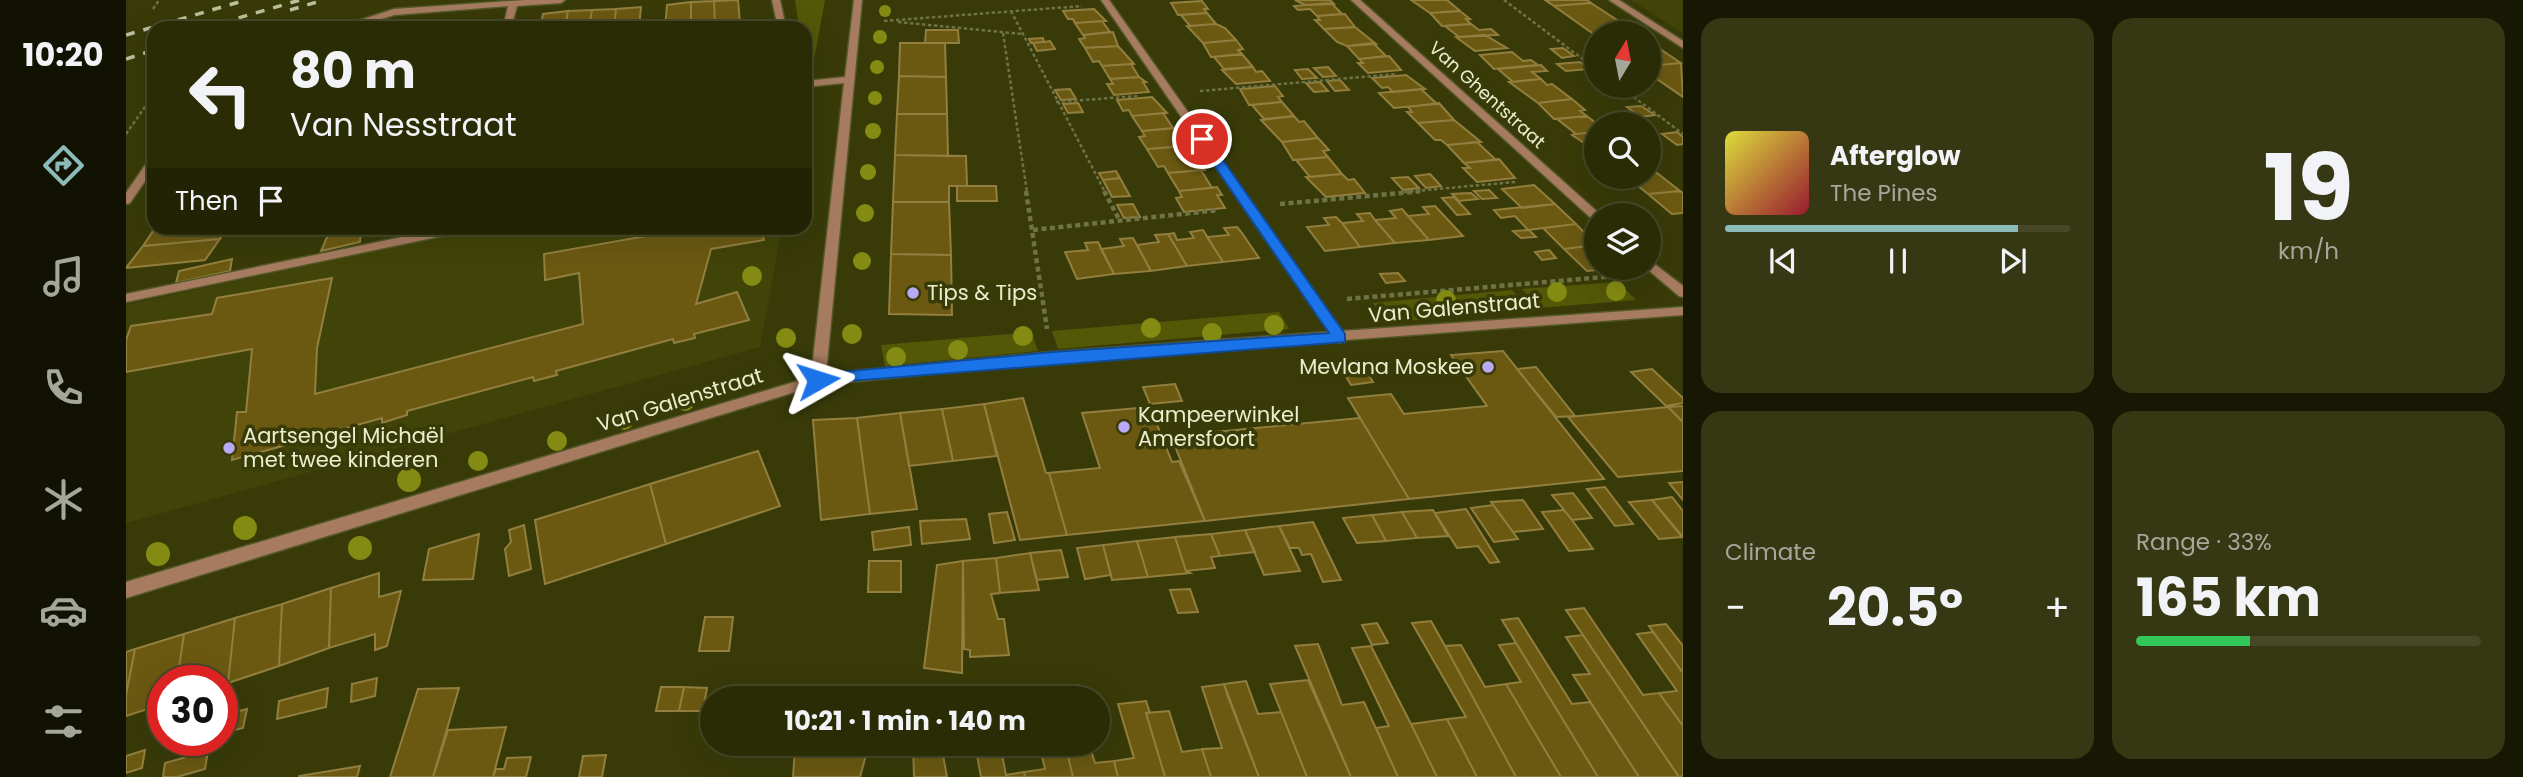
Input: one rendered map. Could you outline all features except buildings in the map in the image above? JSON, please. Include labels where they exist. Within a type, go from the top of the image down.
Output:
[{"type":"street","points":[[364,21],[394,12],[561,0]]},
{"type":"street","points":[[776,0],[780,21]]},
{"type":"street","points":[[818,380],[858,0]]},
{"type":"street","name":"Van Ghentstraat","points":[[1355,0],[1584,205]]},
{"type":"street","points":[[1613,0],[1683,45]]},
{"type":"street","points":[[1106,2],[1340,338]]},
{"type":"street","points":[[509,21],[513,4]]},
{"type":"street","points":[[812,83],[850,79]]},
{"type":"street","points":[[126,201],[147,170]]},
{"type":"street","points":[[126,298],[427,235]]},
{"type":"street","points":[[1661,274],[1683,293]]},
{"type":"street","name":"Van Galenstraat","points":[[126,590],[818,380],[1052,357],[1683,311]]},
{"type":"path","points":[[153,9],[159,0]]},
{"type":"path","points":[[1504,0],[1584,60]]},
{"type":"path","points":[[1022,34],[884,21],[1106,2]]},
{"type":"path","points":[[1011,11],[1120,221]]},
{"type":"path","points":[[1003,33],[1052,357]]},
{"type":"path","points":[[1056,102],[1434,71]]},
{"type":"path","points":[[1635,98],[1683,134]]},
{"type":"path","points":[[126,134],[147,104]]},
{"type":"path","points":[[1032,230],[1555,178]]},
{"type":"path","points":[[1315,302],[1584,279]]},
{"type":"shaded area","points":[[795,0],[825,0],[813,65],[812,21],[798,21]]},
{"type":"shaded area","points":[[1631,0],[1683,0],[1683,31],[1679,31]]},
{"type":"shaded area","points":[[447,235],[781,235],[760,347],[126,523],[126,305]]},
{"type":"shaded area","points":[[1618,282],[1636,300],[1538,308],[1522,289]]},
{"type":"shaded area","points":[[1512,290],[1529,309],[1387,323],[1373,303]]},
{"type":"shaded area","points":[[1279,312],[1289,329],[1058,349],[1052,331]]},
{"type":"shaded area","points":[[1031,332],[1038,351],[885,366],[881,345]]},
{"type":"railway","points":[[174,21],[246,0]]},
{"type":"railway","points":[[228,21],[300,0]]},
{"type":"railway","points":[[290,10],[324,0]]},
{"type":"railway","points":[[126,35],[147,29]]},
{"type":"railway","points":[[126,59],[147,52]]},
{"type":"place","name":"Tips & Tips","points":[[913,293]]},
{"type":"place","name":"Mevlana Moskee","points":[[1488,367]]},
{"type":"place","name":"Kampeerwinkel Amersfoort","points":[[1124,427]]},
{"type":"place","name":"Aartsengel Michaël met twee kinderen","points":[[229,448]]},
{"type":"route","points":[[818,380],[1052,357],[1340,338],[1202,139]]}]
